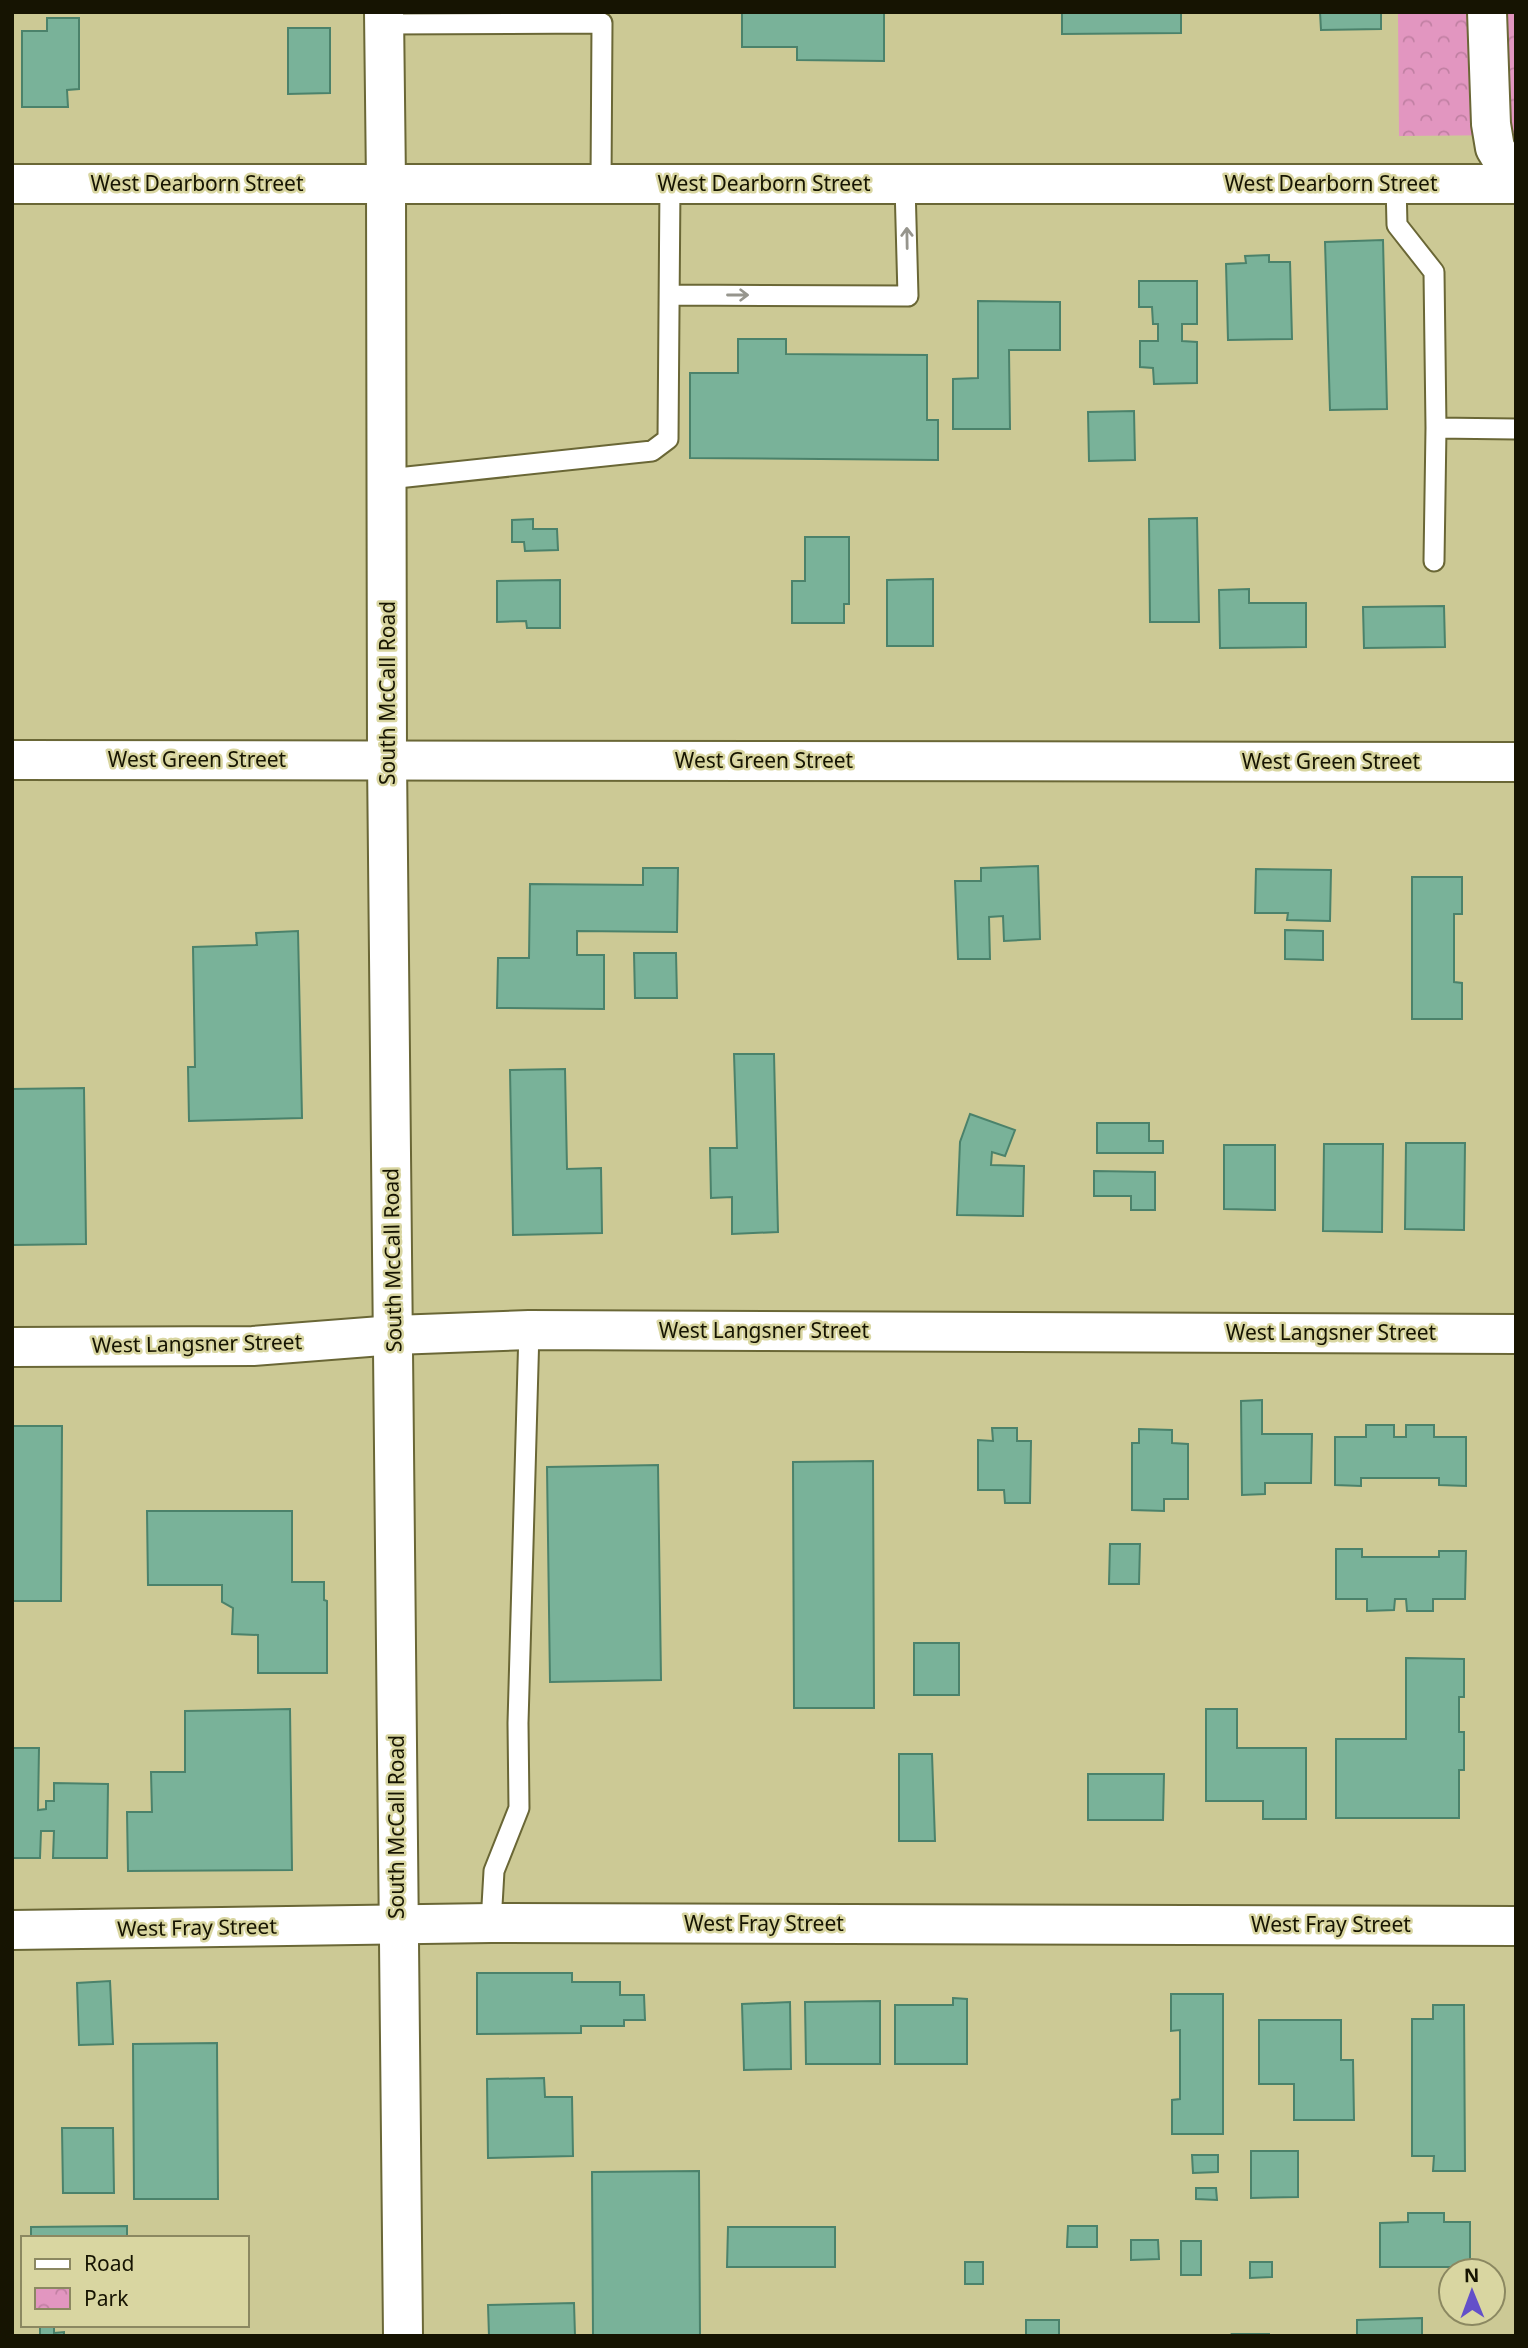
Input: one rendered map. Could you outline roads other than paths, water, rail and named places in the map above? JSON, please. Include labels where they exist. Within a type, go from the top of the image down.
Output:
[{"type":"street","points":[[1487,12],[1491,124],[1495,148],[1516,183]]},
{"type":"street","name":"South McCall Road","points":[[384,18],[388,479],[387,759],[403,2336]]},
{"type":"street","name":"West Dearborn Street","points":[[12,184],[1516,183]]},
{"type":"street","name":"West Green Street","points":[[12,760],[1516,762]]},
{"type":"street","name":"West Langsner Street","points":[[12,1347],[253,1346],[394,1335],[528,1330],[1516,1334]]},
{"type":"street","name":"West Fray Street","points":[[12,1930],[491,1923],[1516,1926]]},
{"type":"lane","points":[[384,18],[602,23],[601,184]]},
{"type":"lane","points":[[388,479],[652,451],[668,439],[670,184]]},
{"type":"lane","points":[[670,295],[908,296],[905,184]]},
{"type":"lane","points":[[1396,184],[1397,225],[1434,272],[1434,561]]},
{"type":"lane","points":[[1436,428],[1516,429]]},
{"type":"lane","points":[[491,1923],[494,1871],[519,1808],[518,1723],[528,1330]]}]
